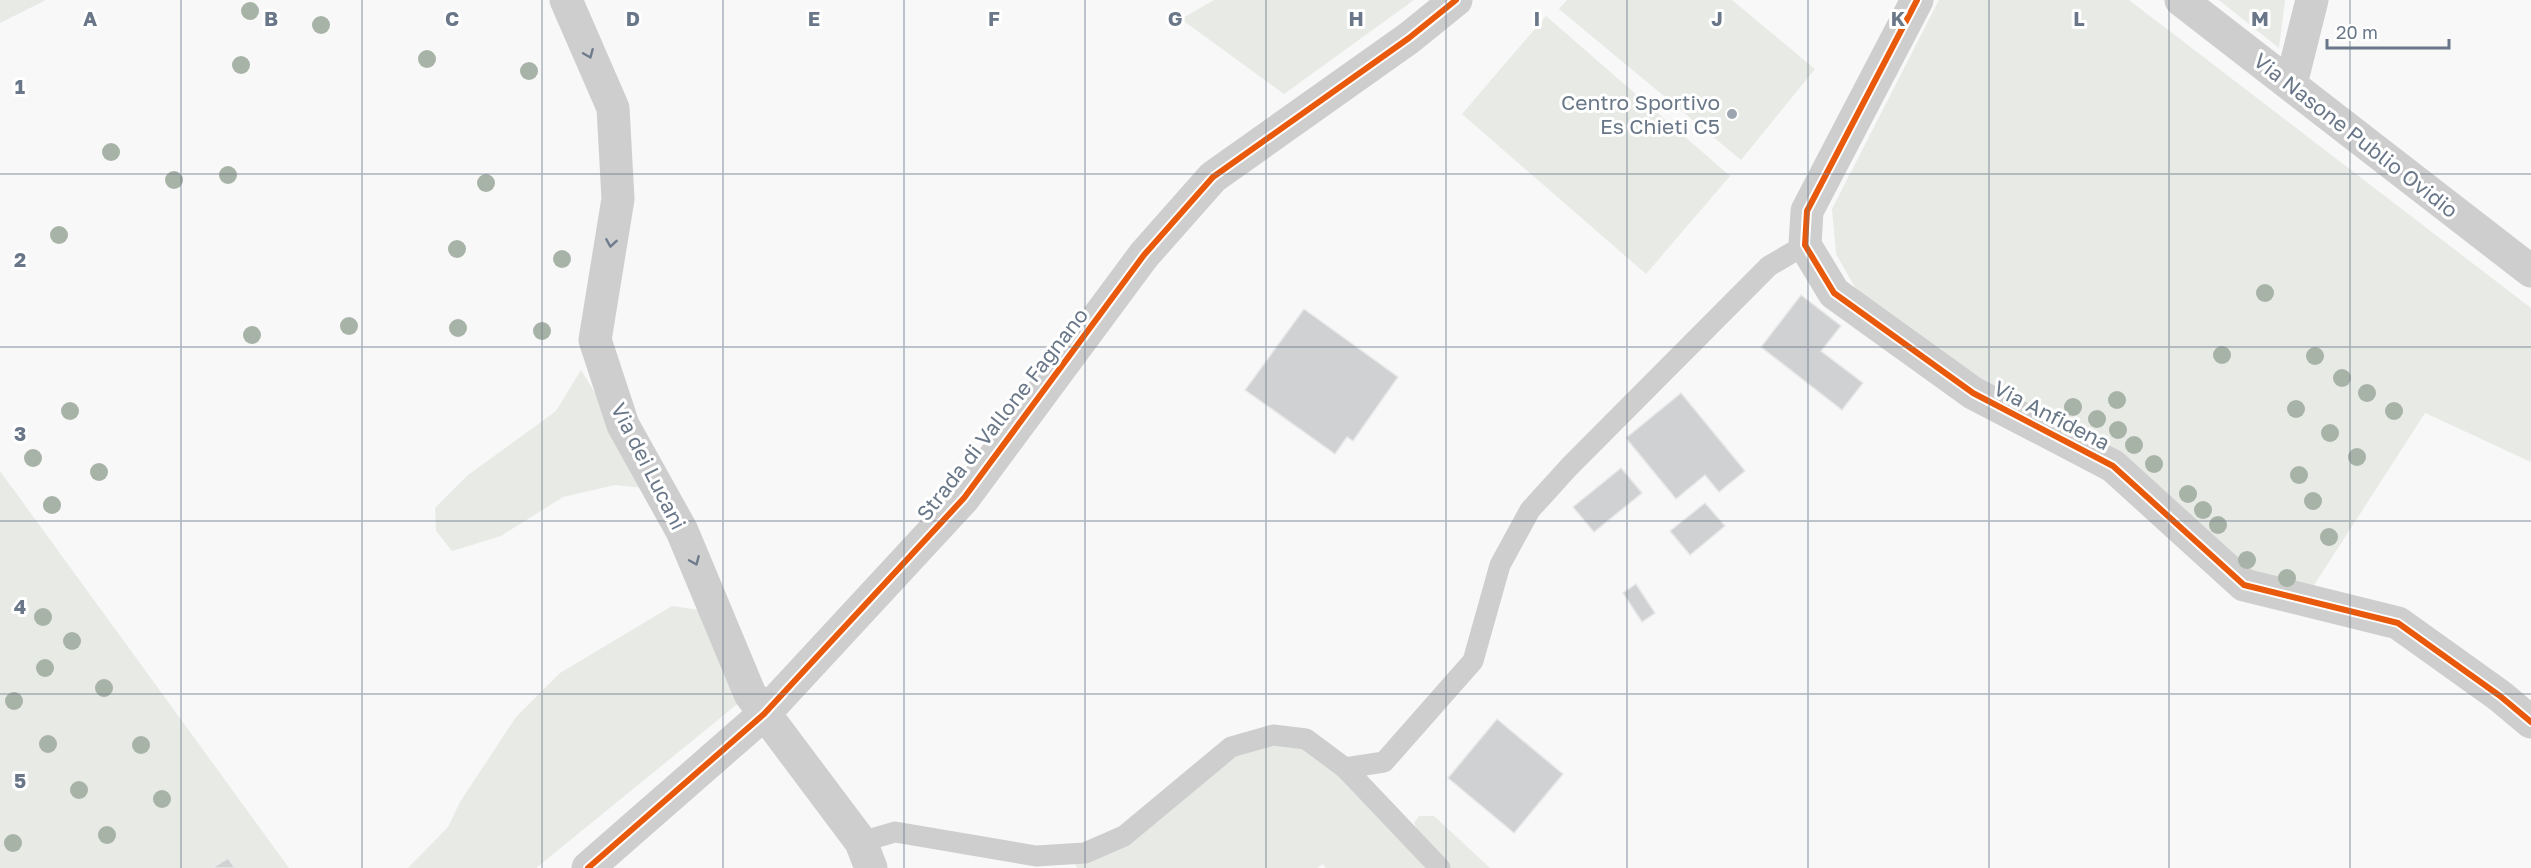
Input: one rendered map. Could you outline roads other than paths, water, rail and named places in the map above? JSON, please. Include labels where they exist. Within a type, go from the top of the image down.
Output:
[{"type":"street","name":"Via dei Lucani","points":[[566,0],[613,108],[618,198],[595,339],[623,425],[682,531],[750,694],[866,855]]},
{"type":"street","name":"Strada di Vallone Fagnano","points":[[588,868],[764,714],[964,498],[1144,255],[1213,177],[1409,38],[1456,0]]},
{"type":"street","points":[[1805,245],[1807,211],[1917,0]]},
{"type":"street","name":"Via Nasone Publio Ovidio","points":[[2181,0],[2531,271]]},
{"type":"street","points":[[2291,84],[2312,0]]},
{"type":"street","name":"Via Anfidena","points":[[1805,245],[1834,293],[1973,393],[2113,466],[2244,585],[2398,623],[2500,696],[2531,722]]},
{"type":"lane","points":[[1345,768],[1384,762],[1473,661],[1500,565],[1538,501],[1577,458],[1769,266],[1805,245]]},
{"type":"lane","points":[[866,855],[895,832],[1036,856],[1085,853],[1124,836],[1231,747],[1273,735],[1306,739],[1345,768],[1440,868]]},
{"type":"place","name":"Centro Sportivo Es Chieti C5","points":[[1732,114]]}]
